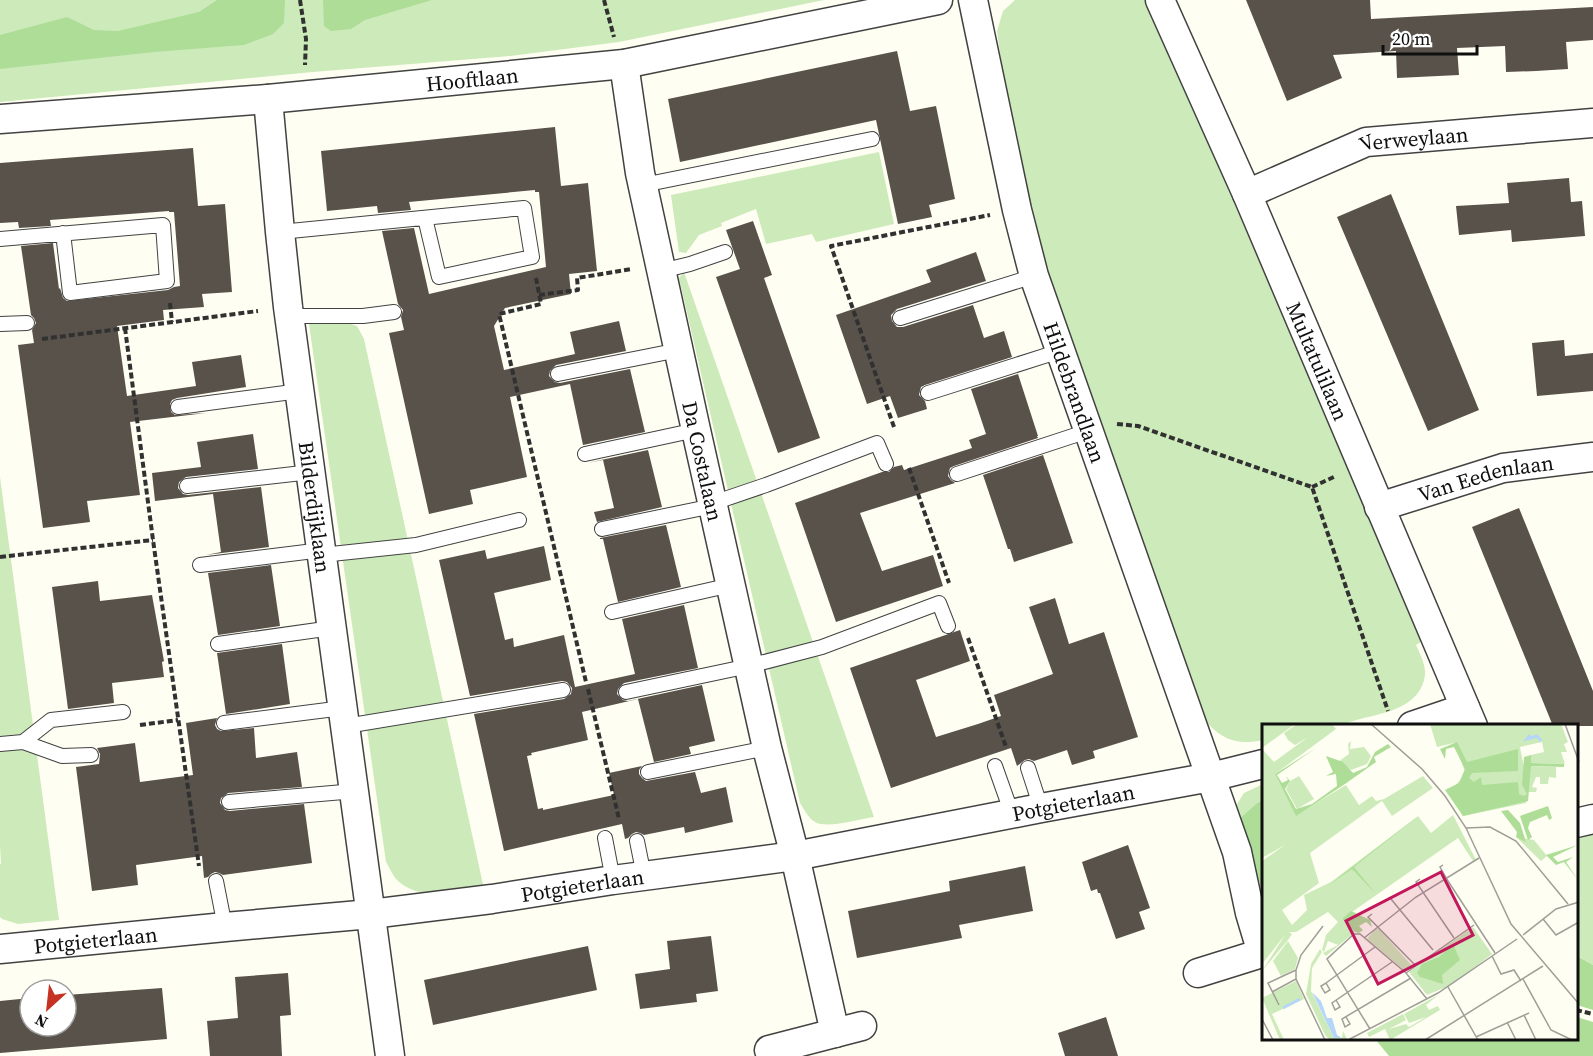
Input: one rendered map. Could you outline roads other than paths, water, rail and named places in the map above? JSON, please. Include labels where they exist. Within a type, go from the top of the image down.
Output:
[{"type":"street","name":"Hooftlaan","points":[[0,119],[268,99],[624,64],[938,0]]},
{"type":"street","name":"Hildebrandlaan","points":[[973,0],[1017,210],[1034,276],[1211,777]]},
{"type":"street","name":"Multatulilaan","points":[[1160,0],[1247,194],[1469,717]]},
{"type":"street","name":"Da Costalaan","points":[[624,64],[643,185],[767,748],[795,855]]},
{"type":"street","name":"Bilderdijklaan","points":[[268,99],[279,232],[289,312],[371,914]]},
{"type":"street","name":"Verweylaan","points":[[1247,194],[1366,142],[1593,123]]},
{"type":"street","name":"Van Eedenlaan","points":[[1379,507],[1503,468],[1593,457]]},
{"type":"street","points":[[1400,721],[1469,717]]},
{"type":"street","name":"Potgieterlaan","points":[[0,949],[371,914],[492,899],[795,855],[1211,777],[1262,764]]},
{"type":"street","points":[[1198,973],[1262,953],[1250,913],[1237,852],[1211,777]]},
{"type":"street","points":[[1578,823],[1593,819]]},
{"type":"street","points":[[769,1050],[849,1029],[795,855]]},
{"type":"street","points":[[371,914],[390,1056]]},
{"type":"lane","points":[[643,185],[872,139]]},
{"type":"lane","points":[[279,232],[524,208],[532,257],[439,277],[425,218]]},
{"type":"lane","points":[[0,239],[63,233],[163,225],[167,281],[70,293],[63,233]]},
{"type":"lane","points":[[661,268],[690,264],[725,252]]},
{"type":"lane","points":[[900,318],[1034,276]]},
{"type":"lane","points":[[289,312],[363,316],[394,312]]},
{"type":"lane","points":[[0,324],[27,323]]},
{"type":"lane","points":[[558,374],[679,350]]},
{"type":"lane","points":[[928,393],[1060,351]]},
{"type":"lane","points":[[178,407],[300,391]]},
{"type":"lane","points":[[957,474],[1086,426]]},
{"type":"lane","points":[[585,454],[696,430]]},
{"type":"lane","points":[[602,529],[713,505],[877,443],[886,464]]},
{"type":"lane","points":[[187,486],[311,472]]},
{"type":"lane","points":[[200,565],[322,552],[420,545],[519,520]]},
{"type":"lane","points":[[612,612],[731,585]]},
{"type":"lane","points":[[626,692],[749,666],[822,647],[939,603],[948,626]]},
{"type":"lane","points":[[218,644],[332,628]]},
{"type":"lane","points":[[224,723],[345,717],[563,690]]},
{"type":"lane","points":[[23,742],[51,720],[123,712]]},
{"type":"lane","points":[[0,744],[23,742],[62,756],[91,755]]},
{"type":"lane","points":[[648,772],[767,748]]},
{"type":"lane","points":[[995,766],[1012,814]]},
{"type":"lane","points":[[1028,768],[1041,808]]},
{"type":"lane","points":[[229,802],[355,791]]},
{"type":"lane","points":[[604,838],[613,880]]},
{"type":"lane","points":[[637,841],[644,876]]},
{"type":"lane","points":[[216,881],[225,927]]}]
